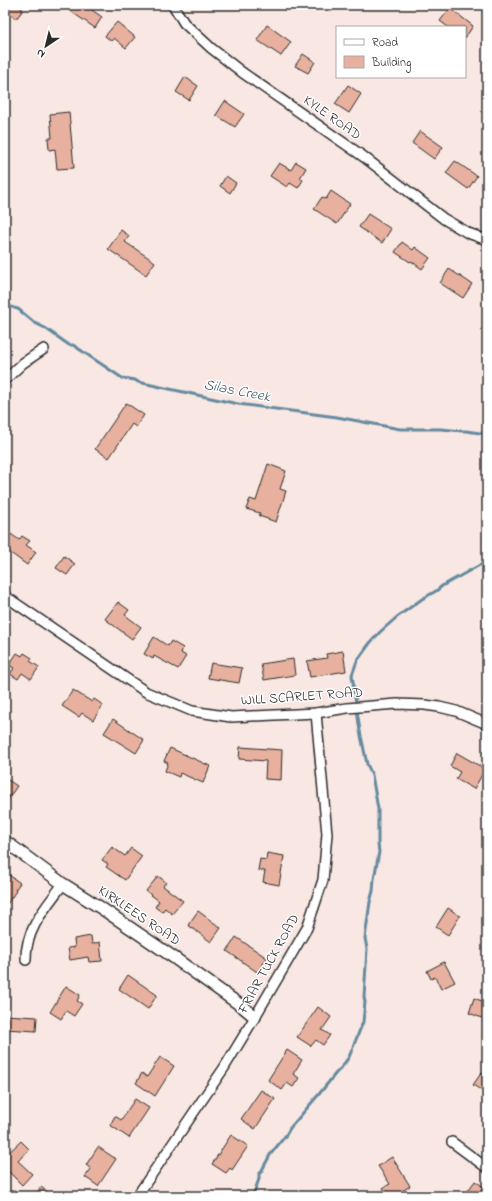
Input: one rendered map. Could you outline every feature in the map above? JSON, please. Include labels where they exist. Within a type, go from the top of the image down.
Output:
[{"type":"street","name":"KYLE ROAD","points":[[173,5],[184,23],[211,48],[243,73],[364,157],[444,219],[468,233],[487,240]]},
{"type":"street","points":[[5,380],[23,363],[44,348]]},
{"type":"street","name":"WILL SCARLET ROAD","points":[[5,596],[146,692],[192,712],[230,717],[316,713],[356,707],[398,704],[425,705],[456,711],[487,724]]},
{"type":"street","name":"FRIAR TUCK ROAD","points":[[137,1196],[224,1068],[256,1017],[307,928],[323,880],[327,834],[316,713]]},
{"type":"street","name":"KIRKLEES ROAD","points":[[5,841],[63,884],[101,908],[256,1017]]},
{"type":"street","points":[[26,960],[25,951],[31,929],[63,884]]},
{"type":"street","points":[[452,1142],[487,1168]]},
{"type":"building","points":[[5,5],[18,5],[23,10],[16,19],[9,13],[5,18]]},
{"type":"building","points":[[90,5],[94,7],[92,10],[102,17],[95,28],[63,6]]},
{"type":"building","points":[[450,8],[473,26],[466,36],[466,26],[447,26],[440,21]]},
{"type":"building","points":[[117,22],[135,37],[126,48],[114,38],[111,41],[105,36]]},
{"type":"building","points":[[267,25],[291,42],[281,56],[257,40]]},
{"type":"building","points":[[303,54],[315,62],[308,73],[295,66]]},
{"type":"building","points":[[185,77],[198,86],[189,100],[176,92]]},
{"type":"building","points":[[348,85],[361,94],[349,113],[335,104]]},
{"type":"building","points":[[225,101],[244,114],[235,127],[216,115]]},
{"type":"building","points":[[69,112],[74,168],[57,169],[55,149],[49,150],[48,138],[52,138],[50,114]]},
{"type":"building","points":[[420,131],[443,147],[434,159],[412,143]]},
{"type":"building","points":[[455,161],[477,176],[468,189],[446,173]]},
{"type":"building","points":[[296,162],[306,168],[300,178],[303,180],[298,188],[290,183],[287,187],[270,176],[279,163],[291,170]]},
{"type":"building","points":[[226,176],[236,183],[230,193],[220,186]]},
{"type":"building","points":[[331,191],[350,204],[337,224],[314,209],[322,197],[326,199]]},
{"type":"building","points":[[368,214],[391,229],[382,243],[359,227]]},
{"type":"building","points":[[121,230],[129,236],[125,242],[155,262],[146,275],[108,249]]},
{"type":"building","points":[[402,242],[413,250],[415,247],[430,258],[422,269],[395,252]]},
{"type":"building","points":[[449,269],[472,284],[463,298],[440,283]]},
{"type":"building","points":[[126,403],[144,415],[136,427],[132,424],[109,458],[95,449]]},
{"type":"building","points":[[268,464],[286,471],[280,489],[286,491],[276,522],[259,516],[260,513],[246,509],[250,499],[256,501]]},
{"type":"building","points":[[11,534],[19,540],[22,536],[30,541],[26,545],[36,552],[27,565],[5,549],[5,542]]},
{"type":"building","points":[[64,556],[75,564],[67,575],[56,568]]},
{"type":"building","points":[[118,602],[129,610],[125,615],[141,627],[132,639],[105,619]]},
{"type":"building","points":[[154,637],[168,646],[171,641],[183,648],[181,653],[186,656],[178,669],[154,656],[153,659],[144,654]]},
{"type":"building","points":[[343,651],[346,671],[310,677],[307,661],[327,658],[326,654]]},
{"type":"building","points":[[17,653],[22,656],[24,653],[32,658],[30,661],[39,667],[31,679],[22,673],[18,679],[10,674],[14,668],[9,665]]},
{"type":"building","points":[[293,659],[295,675],[264,680],[261,664]]},
{"type":"building","points":[[211,663],[242,668],[239,683],[208,678]]},
{"type":"building","points":[[73,690],[92,702],[94,699],[103,705],[93,720],[82,713],[79,717],[62,706]]},
{"type":"building","points":[[113,719],[144,740],[136,753],[104,733]]},
{"type":"building","points":[[240,747],[282,750],[281,780],[265,779],[266,761],[239,759]]},
{"type":"building","points":[[170,748],[210,766],[203,783],[180,773],[179,777],[165,771],[168,763],[164,761]]},
{"type":"building","points":[[457,753],[485,769],[474,789],[456,779],[460,772],[450,766]]},
{"type":"building","points":[[5,778],[17,786],[8,799],[5,797]]},
{"type":"building","points":[[112,847],[125,856],[131,848],[142,856],[125,880],[106,867],[108,864],[102,860]]},
{"type":"building","points":[[267,853],[284,856],[279,885],[263,882],[265,871],[258,870],[260,859],[266,860]]},
{"type":"building","points":[[5,872],[20,883],[5,907]]},
{"type":"building","points":[[158,876],[166,882],[163,886],[183,901],[172,914],[165,908],[162,912],[155,907],[159,901],[146,891]]},
{"type":"building","points":[[448,908],[460,916],[448,935],[436,927]]},
{"type":"building","points":[[198,911],[221,928],[211,942],[188,925]]},
{"type":"building","points":[[91,936],[92,944],[100,942],[102,961],[89,962],[88,957],[70,960],[68,948],[75,947],[74,939]]},
{"type":"building","points":[[236,937],[267,958],[257,972],[227,951]]},
{"type":"building","points":[[444,962],[455,982],[441,989],[435,977],[431,979],[427,971]]},
{"type":"building","points":[[128,975],[157,995],[148,1009],[119,989]]},
{"type":"building","points":[[66,986],[80,995],[77,1001],[82,1004],[74,1016],[66,1011],[61,1019],[50,1012]]},
{"type":"building","points":[[474,998],[487,1003],[487,1020],[469,1013]]},
{"type":"building","points":[[318,1007],[331,1017],[322,1030],[330,1035],[323,1045],[316,1040],[311,1046],[297,1037]]},
{"type":"building","points":[[5,1015],[37,1017],[36,1031],[5,1029]]},
{"type":"building","points":[[287,1050],[302,1060],[293,1074],[299,1078],[293,1087],[287,1083],[282,1090],[268,1080]]},
{"type":"building","points":[[160,1057],[174,1066],[155,1096],[136,1083],[142,1073],[147,1077]]},
{"type":"building","points":[[482,1072],[487,1075],[487,1094],[473,1085]]},
{"type":"building","points":[[261,1090],[275,1099],[255,1129],[241,1119]]},
{"type":"building","points":[[135,1099],[149,1108],[129,1138],[110,1125],[115,1116],[121,1120]]},
{"type":"building","points":[[231,1135],[248,1146],[232,1170],[230,1168],[226,1173],[212,1164]]},
{"type":"building","points":[[21,1141],[29,1149],[18,1161],[32,1174],[22,1185],[5,1168],[5,1156]]},
{"type":"building","points":[[98,1147],[116,1159],[98,1186],[85,1177],[91,1169],[86,1165]]},
{"type":"building","points":[[392,1157],[410,1186],[394,1196],[388,1196],[383,1188],[390,1184],[378,1166]]},
{"type":"building","points":[[475,1181],[487,1189],[486,1196],[464,1196]]},
{"type":"building","points":[[41,1187],[53,1196],[34,1196]]},
{"type":"waterway","name":"Silas Creek","points":[[5,304],[18,309],[35,323],[45,328],[69,345],[73,345],[122,378],[238,404],[337,417],[400,429],[441,429],[487,434]]},
{"type":"waterway","points":[[253,1196],[259,1179],[259,1174],[270,1155],[290,1128],[349,1057],[363,1022],[367,949],[365,938],[379,852],[378,809],[372,775],[367,764],[360,731],[352,675],[357,661],[370,643],[397,617],[442,586],[487,561]]}]
